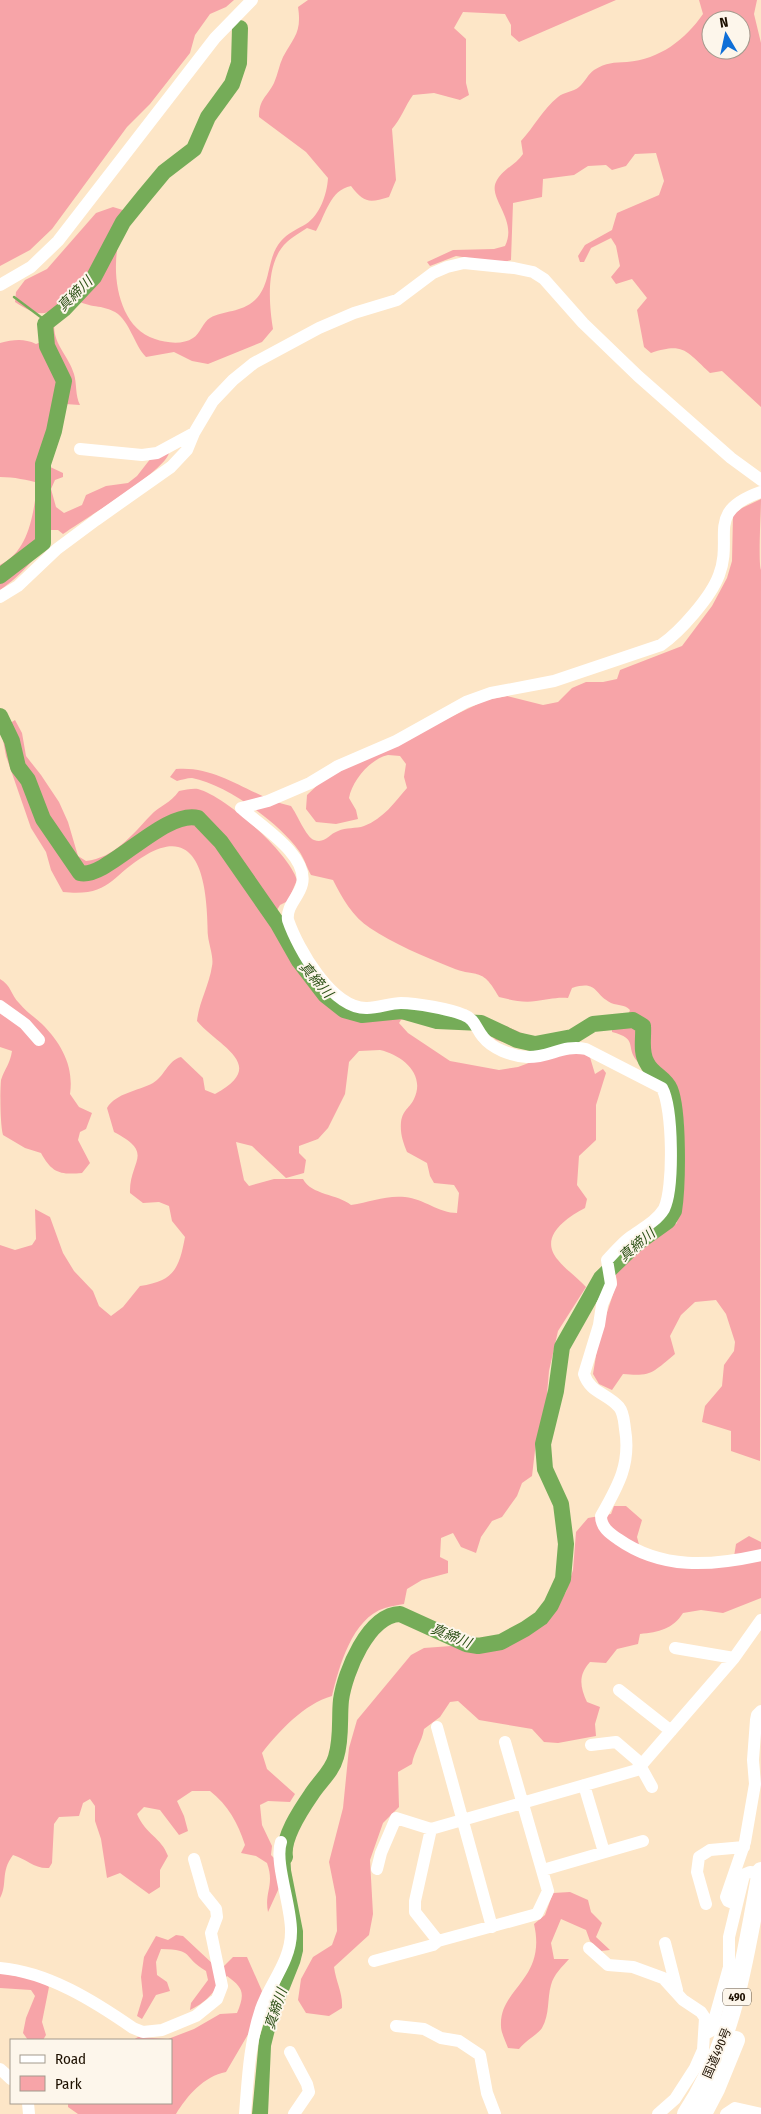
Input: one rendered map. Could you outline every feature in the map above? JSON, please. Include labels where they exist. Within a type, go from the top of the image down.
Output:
[{"type":"highway","name":"国道490号","points":[[686,2114],[704,2084],[726,2033],[742,1976],[761,1872]]},
{"type":"highway","name":"国道490号","points":[[703,2114],[716,2089],[737,2036],[761,1940]]},
{"type":"street","points":[[0,286],[31,266],[58,241],[215,38],[252,0]]},
{"type":"street","points":[[0,597],[18,586],[73,538],[171,467],[187,450],[194,433],[213,401],[232,380],[274,350],[354,313],[397,300],[433,273],[464,263],[533,272],[544,279],[583,323],[638,376],[731,458],[761,480]]},
{"type":"street","points":[[80,449],[142,455],[158,453],[194,433]]},
{"type":"street","points":[[761,492],[728,512],[724,520],[723,558],[719,576],[676,635],[661,645],[554,681],[491,693],[466,702],[396,741],[338,766],[310,783],[268,801],[241,808],[282,843],[294,855],[300,867],[303,881],[289,909],[288,920],[306,955],[330,991],[357,1007],[367,1008],[402,1003],[457,1012],[467,1016],[490,1045],[508,1053],[528,1057],[548,1054],[573,1046],[586,1049],[662,1088],[667,1097],[671,1122],[668,1196],[659,1215],[627,1239],[607,1260],[611,1284],[602,1305],[599,1325],[584,1374],[592,1390],[610,1399],[623,1412],[628,1453],[618,1486],[601,1516],[601,1522],[606,1530],[631,1548],[656,1558],[685,1564],[714,1564],[761,1555]]},
{"type":"street","points":[[0,1006],[25,1024],[39,1040]]},
{"type":"street","points":[[377,1869],[381,1853],[396,1818],[431,1829],[637,1770],[734,1658],[761,1620]]},
{"type":"street","points":[[675,1648],[734,1658]]},
{"type":"street","points":[[619,1690],[671,1731]]},
{"type":"street","points":[[735,1904],[728,1901],[726,1897],[733,1872],[744,1847],[755,1784],[753,1760],[756,1720],[757,1715],[761,1711]]},
{"type":"street","points":[[437,1727],[492,1927]]},
{"type":"street","points":[[374,1961],[537,1914],[548,1891],[505,1742]]},
{"type":"street","points":[[591,1745],[616,1742],[637,1760],[652,1787]]},
{"type":"street","points":[[584,1785],[604,1852]]},
{"type":"street","points":[[431,1829],[415,1901],[415,1912],[438,1941]]},
{"type":"street","points":[[543,1870],[642,1841]]},
{"type":"street","points":[[245,2114],[249,2048],[262,2007],[286,1958],[290,1943],[291,1916],[279,1854],[281,1842]]},
{"type":"street","points":[[706,1904],[697,1872],[699,1857],[710,1850],[744,1847]]},
{"type":"street","points":[[0,1968],[27,1972],[67,1988],[133,2028],[144,2032],[162,2030],[196,2016],[217,1999],[222,1986],[211,1933],[217,1917],[216,1909],[204,1894],[194,1859]]},
{"type":"street","points":[[705,2034],[711,2031],[728,1967],[729,1937],[735,1904],[745,1874],[761,1872]]},
{"type":"street","points":[[665,1943],[678,1992]]},
{"type":"street","points":[[588,1948],[608,1965],[633,1967],[663,1978],[678,1992],[683,2000],[701,2012],[705,2018],[703,2050],[695,2068],[676,2099],[658,2114]]},
{"type":"street","points":[[396,2026],[424,2029],[441,2038],[459,2040],[480,2055],[487,2093],[495,2114]]},
{"type":"street","points":[[290,2052],[307,2084],[309,2092],[294,2114]]},
{"type":"street","points":[[0,2069],[10,2078]]},
{"type":"street","points":[[726,2114],[735,2108],[761,2114]]},
{"type":"green space","points":[[0,0],[234,0],[226,7],[210,14],[195,35],[190,53],[150,104],[127,127],[52,229],[30,250],[0,266]]},
{"type":"green space","points":[[308,0],[616,0],[519,42],[511,35],[511,25],[505,14],[463,12],[454,28],[466,39],[466,83],[469,95],[460,100],[434,93],[413,95],[392,129],[396,180],[389,197],[372,201],[367,200],[363,199],[351,186],[344,188],[338,192],[329,204],[316,231],[307,228],[287,242],[280,250],[275,261],[270,284],[270,308],[273,329],[262,342],[208,364],[192,361],[174,352],[146,357],[124,321],[109,309],[88,305],[71,296],[51,311],[45,313],[32,311],[15,302],[16,292],[25,280],[47,269],[96,213],[113,207],[126,211],[116,258],[117,286],[120,298],[129,319],[145,334],[164,342],[184,342],[195,336],[210,318],[244,307],[255,300],[267,279],[276,248],[286,236],[306,224],[319,210],[327,184],[328,178],[306,152],[259,117],[262,102],[274,83],[283,57],[298,29],[298,7]]},
{"type":"green space","points":[[699,0],[757,0],[754,14],[761,43],[761,407],[722,371],[710,373],[684,351],[671,348],[651,353],[644,347],[637,310],[647,298],[632,279],[616,284],[611,277],[620,266],[616,246],[611,238],[591,248],[584,262],[580,262],[578,256],[585,245],[612,230],[617,213],[659,195],[664,181],[656,153],[635,154],[626,166],[612,170],[606,165],[588,166],[574,175],[543,179],[542,197],[513,203],[511,260],[501,263],[456,256],[430,266],[427,262],[453,250],[494,249],[505,246],[508,227],[496,196],[496,182],[523,154],[521,141],[548,107],[560,95],[579,87],[599,67],[610,63],[627,62],[650,57],[671,47],[701,17],[701,60],[751,60],[751,10],[702,10]]},
{"type":"green space","points":[[55,319],[54,327],[57,341],[74,374],[80,405],[65,404],[52,428],[46,465],[63,473],[63,477],[55,480],[51,489],[56,507],[64,513],[82,505],[86,495],[106,486],[128,483],[137,476],[151,458],[169,453],[154,471],[139,483],[63,534],[58,530],[51,530],[42,547],[30,563],[0,590],[0,565],[10,559],[23,542],[34,509],[37,487],[40,483],[0,477],[0,343],[18,340],[36,344],[46,340],[50,323]]},
{"type":"green space","points":[[761,499],[760,1461],[731,1451],[731,1431],[702,1422],[705,1406],[722,1386],[724,1365],[734,1351],[735,1342],[726,1314],[716,1300],[695,1302],[681,1315],[670,1336],[675,1354],[657,1369],[640,1375],[623,1374],[612,1390],[599,1384],[593,1374],[599,1337],[617,1282],[615,1270],[628,1257],[677,1223],[681,1193],[684,1134],[680,1100],[676,1089],[663,1074],[640,1064],[632,1052],[629,1041],[612,1032],[612,1025],[625,1023],[630,1010],[611,1003],[594,989],[587,986],[572,988],[568,998],[526,1002],[499,997],[488,980],[483,977],[440,963],[388,939],[364,924],[348,907],[333,880],[311,875],[301,854],[290,840],[251,806],[236,796],[206,782],[192,778],[177,781],[170,777],[176,769],[192,769],[206,772],[276,802],[291,806],[308,835],[318,841],[324,840],[335,832],[371,823],[388,810],[407,788],[404,777],[406,764],[400,756],[388,755],[381,757],[358,778],[349,798],[356,810],[358,819],[336,824],[316,822],[306,809],[307,795],[326,777],[486,700],[507,696],[543,705],[558,702],[572,688],[586,682],[603,682],[617,679],[620,670],[682,646],[712,606],[727,578],[732,561],[733,515],[742,508]]},
{"type":"green space","points":[[15,720],[22,733],[26,756],[59,802],[68,822],[78,856],[86,861],[105,855],[122,844],[154,812],[172,799],[179,791],[198,789],[210,794],[240,814],[270,841],[292,869],[297,880],[288,901],[280,905],[277,910],[280,920],[309,968],[322,996],[346,1016],[363,1020],[381,1020],[406,1007],[461,1017],[473,1030],[442,1027],[409,1018],[401,1020],[399,1023],[408,1033],[450,1061],[499,1070],[518,1067],[534,1061],[537,1051],[496,1040],[486,1030],[488,1023],[506,1026],[531,1037],[554,1036],[576,1040],[589,1054],[595,1074],[603,1069],[606,1073],[596,1105],[596,1140],[579,1156],[577,1185],[587,1199],[585,1208],[570,1217],[557,1229],[551,1244],[558,1260],[586,1287],[558,1331],[549,1371],[546,1406],[536,1442],[532,1476],[522,1483],[517,1496],[502,1517],[492,1521],[481,1537],[476,1553],[461,1547],[453,1533],[441,1538],[440,1557],[448,1561],[448,1573],[422,1580],[407,1589],[404,1604],[385,1608],[374,1613],[364,1622],[343,1658],[332,1696],[312,1705],[293,1719],[262,1753],[267,1769],[295,1794],[290,1802],[268,1801],[260,1805],[262,1825],[272,1846],[271,1855],[280,1864],[279,1888],[268,1912],[267,1899],[270,1877],[267,1863],[256,1856],[241,1853],[245,1845],[236,1822],[222,1802],[210,1791],[192,1791],[177,1801],[188,1831],[179,1835],[160,1810],[144,1807],[137,1814],[168,1856],[160,1870],[160,1887],[149,1894],[120,1873],[107,1878],[101,1839],[95,1821],[95,1806],[90,1799],[83,1803],[79,1816],[59,1817],[54,1824],[52,1863],[49,1868],[39,1867],[13,1855],[5,1872],[4,1888],[0,1898],[0,1245],[15,1250],[32,1245],[36,1239],[35,1209],[50,1217],[63,1253],[74,1271],[93,1291],[99,1306],[111,1316],[123,1307],[140,1286],[161,1281],[168,1277],[177,1265],[185,1237],[172,1221],[169,1206],[159,1202],[143,1203],[130,1193],[137,1152],[134,1146],[114,1132],[107,1108],[116,1099],[153,1083],[172,1062],[181,1057],[203,1078],[205,1090],[215,1094],[231,1084],[238,1074],[239,1065],[227,1048],[197,1021],[211,973],[212,959],[208,936],[204,885],[192,856],[181,848],[166,847],[146,855],[101,888],[79,893],[63,892],[51,870],[46,852],[31,828],[6,756],[1,729]],"holes":[[[380,1050],[404,1061],[410,1067],[417,1082],[414,1099],[403,1114],[401,1122],[402,1138],[407,1152],[427,1163],[434,1183],[454,1185],[459,1193],[457,1213],[444,1211],[419,1200],[405,1197],[385,1198],[351,1205],[346,1201],[312,1188],[303,1179],[274,1179],[249,1186],[244,1180],[236,1142],[252,1146],[286,1178],[304,1173],[306,1160],[299,1153],[299,1146],[318,1139],[328,1128],[345,1094],[349,1062],[359,1051]]]},
{"type":"green space","points":[[0,979],[6,984],[16,1000],[42,1024],[61,1048],[70,1074],[70,1094],[79,1107],[92,1113],[86,1129],[80,1132],[78,1140],[90,1163],[82,1173],[68,1174],[57,1171],[49,1165],[41,1153],[25,1148],[3,1135],[0,1099],[1,1080],[12,1051],[0,1047]]},
{"type":"green space","points":[[614,1506],[626,1506],[642,1520],[637,1537],[642,1556],[733,1563],[736,1544],[749,1536],[761,1542],[761,1598],[723,1613],[701,1610],[683,1613],[675,1623],[665,1629],[640,1634],[638,1644],[617,1649],[606,1663],[590,1662],[583,1672],[581,1681],[587,1702],[600,1707],[595,1724],[596,1736],[558,1743],[544,1742],[532,1729],[479,1720],[458,1701],[450,1702],[440,1717],[424,1729],[412,1764],[398,1772],[399,1807],[383,1823],[370,1860],[373,1914],[369,1935],[334,1967],[342,2008],[329,2016],[306,2013],[298,2000],[301,1979],[313,1957],[332,1945],[337,1931],[336,1897],[329,1862],[343,1808],[349,1748],[357,1720],[411,1655],[424,1648],[451,1646],[481,1651],[500,1649],[527,1634],[551,1614],[566,1592],[573,1570],[576,1532],[588,1518],[611,1514]]},
{"type":"green space","points":[[570,1892],[588,1900],[591,1912],[602,1923],[596,1937],[610,1950],[601,1951],[590,1941],[586,1930],[561,1919],[551,1943],[554,1959],[569,1959],[552,1981],[545,2023],[519,2049],[508,2048],[501,2029],[502,2013],[507,2002],[529,1971],[534,1958],[536,1943],[534,1924],[545,1915],[553,1893]]},
{"type":"green space","points":[[176,1935],[183,1936],[214,1965],[224,1966],[233,1957],[247,1957],[262,1991],[250,2031],[226,2072],[203,2082],[185,2100],[176,2114],[78,2114],[68,2107],[68,2104],[172,2104],[172,2039],[168,2039],[194,2029],[220,2014],[237,2013],[242,1996],[240,1988],[227,1976],[207,1999],[190,2010],[191,2003],[208,1980],[206,1971],[184,1952],[161,1949],[156,1962],[157,1975],[167,1982],[170,1991],[156,1995],[142,2019],[137,2016],[143,1996],[141,1977],[144,1957],[156,1936],[168,1940]]},
{"type":"green space","points":[[0,1973],[39,1980],[49,1987],[42,2022],[46,2035],[44,2039],[27,2039],[23,2033],[26,2018],[35,1996],[31,1990],[0,1988]]},
{"type":"green space","points":[[138,2037],[168,2039],[135,2039]]},
{"type":"water","points":[[289,1836],[291,1870],[303,1931],[303,1951],[278,2018],[271,2046],[268,2114],[252,2114],[259,2039],[266,2016],[290,1960],[282,1845]]},
{"type":"waterway","name":"真締川","points":[[0,576],[43,543],[43,464],[54,431],[64,381],[47,346],[45,324],[64,309],[94,277],[123,222],[164,172],[194,149],[208,117],[232,84],[239,63],[240,28]]},
{"type":"waterway","points":[[14,297],[46,321]]},
{"type":"waterway","name":"真締川","points":[[0,716],[12,741],[18,767],[28,780],[43,819],[80,873],[91,872],[105,866],[169,824],[184,818],[198,818],[221,842],[278,924],[299,961],[325,995],[344,1010],[362,1015],[402,1011],[437,1021],[481,1023],[517,1040],[535,1044],[572,1037],[593,1024],[633,1020],[643,1026],[643,1050],[649,1067],[668,1085],[673,1099],[677,1148],[674,1211],[668,1221],[636,1244],[601,1278],[562,1347],[556,1391],[543,1444],[545,1469],[561,1504],[566,1544],[563,1579],[551,1605],[541,1618],[525,1629],[501,1642],[478,1646],[466,1644],[400,1614],[388,1617],[378,1624],[368,1634],[360,1647],[347,1675],[341,1700],[339,1743],[334,1762],[297,1817],[286,1842],[285,1857]]}]
